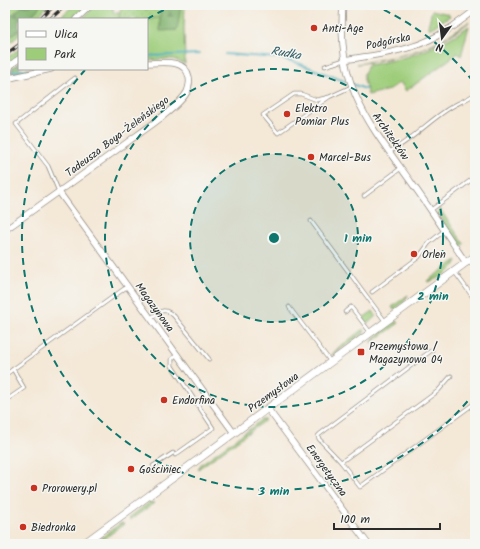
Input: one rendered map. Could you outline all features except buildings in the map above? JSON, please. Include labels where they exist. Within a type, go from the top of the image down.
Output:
[{"type":"street","points":[[77,18],[91,5]]},
{"type":"street","name":"Architektów","points":[[343,5],[342,36],[344,60],[352,89],[368,122],[445,230],[466,263]]},
{"type":"street","name":"Podgórska","points":[[344,60],[386,54],[426,42],[454,27],[475,10]]},
{"type":"street","points":[[18,60],[11,65],[8,76],[45,70]]},
{"type":"street","name":"Tadeusza Boya-Żeleńskiego","points":[[5,230],[159,120],[184,96],[188,90],[189,83],[187,72],[182,66],[176,63],[148,63]]},
{"type":"street","name":"Magazynowa","points":[[59,192],[234,433]]},
{"type":"street","name":"Przemysłowa","points":[[83,544],[475,256]]},
{"type":"street","name":"Energetyczna","points":[[268,409],[368,544]]},
{"type":"lane","points":[[325,66],[344,60]]},
{"type":"lane","points":[[59,192],[48,166],[16,124],[74,78]]},
{"type":"lane","points":[[329,96],[278,133],[263,115],[294,94],[301,94],[317,100],[329,96],[352,89]]},
{"type":"lane","points":[[389,152],[404,143],[453,106],[467,100],[475,94]]},
{"type":"lane","points":[[364,196],[401,168]]},
{"type":"lane","points":[[431,210],[475,177]]},
{"type":"lane","points":[[311,221],[386,322]]},
{"type":"lane","points":[[372,292],[420,257],[429,243],[445,230]]},
{"type":"lane","points":[[454,272],[475,300]]},
{"type":"lane","points":[[5,375],[128,286]]},
{"type":"lane","points":[[289,307],[331,362]]},
{"type":"lane","points":[[345,312],[351,307],[371,333]]},
{"type":"lane","points":[[151,318],[165,310],[170,312],[209,359]]},
{"type":"lane","points":[[432,350],[320,434],[318,436],[319,439],[341,462],[360,487],[472,405]]},
{"type":"lane","points":[[155,470],[153,466],[213,428],[172,366],[172,359],[177,354]]},
{"type":"lane","points":[[5,401],[24,388],[13,369]]},
{"type":"lane","points":[[341,462],[438,391],[451,376]]},
{"type":"green space","points":[[5,5],[24,5],[5,21]]},
{"type":"green space","points":[[24,5],[41,5],[30,18],[18,18],[18,31],[5,40],[5,21]]},
{"type":"green space","points":[[41,5],[48,5],[37,18],[30,18]]},
{"type":"green space","points":[[74,5],[87,5],[72,18],[59,18]]},
{"type":"green space","points":[[96,5],[113,5],[114,13],[120,13],[119,18],[83,18]]},
{"type":"green space","points":[[121,5],[164,5],[160,12],[160,17],[148,20],[148,18],[119,18]]},
{"type":"green space","points":[[164,5],[181,5],[177,30],[160,31],[160,12]]},
{"type":"green space","points":[[181,5],[185,5],[185,64],[173,59],[148,60],[148,20],[160,17],[161,30],[180,9]]},
{"type":"green space","points":[[432,10],[449,14],[450,16],[429,28],[428,26]]},
{"type":"green space","points":[[469,22],[456,32],[443,39],[425,47],[446,37]]},
{"type":"green space","points":[[469,26],[461,56],[458,53],[406,91],[400,82],[389,90],[368,95],[363,76],[368,65],[421,52],[433,47]]},
{"type":"green space","points":[[18,31],[18,36],[5,47],[5,40]]},
{"type":"green space","points":[[18,50],[18,58],[9,65],[7,76],[5,77],[5,59]]},
{"type":"green space","points":[[18,64],[18,70],[31,70],[13,74],[12,68]]},
{"type":"green space","points":[[439,208],[464,244],[460,248],[438,213]]},
{"type":"green space","points":[[457,260],[452,268],[445,274],[432,281],[427,281]]},
{"type":"green space","points":[[408,295],[403,303],[394,310],[392,307]]},
{"type":"green space","points":[[373,311],[376,316],[367,324],[363,318]]},
{"type":"green space","points":[[396,321],[399,323],[371,343],[376,336]]},
{"type":"green space","points":[[364,329],[364,333],[332,355],[338,348]]},
{"type":"green space","points":[[262,420],[266,420],[198,469],[201,464]]},
{"type":"green space","points":[[150,502],[154,503],[130,520],[130,517]]},
{"type":"green space","points":[[121,523],[124,524],[97,544],[93,544]]},
{"type":"waterway","name":"Rudka","points":[[148,56],[199,54]]},
{"type":"waterway","name":"Rudka","points":[[225,54],[278,58],[295,62],[365,89]]},
{"type":"waterway","name":"Rudka","points":[[5,73],[21,70]]},
{"type":"railway","points":[[42,18],[54,5]]},
{"type":"railway","points":[[51,18],[66,5]]},
{"type":"railway","points":[[5,55],[18,46]]},
{"type":"place","name":"Anti-Age","points":[[314,28]]},
{"type":"place","name":"Elektro Pomiar Plus","points":[[287,114]]},
{"type":"place","name":"Marcel-Bus","points":[[311,157]]},
{"type":"place","name":"Orlen","points":[[414,254]]},
{"type":"place","name":"Przemysłowa / Magazynowa 04","points":[[361,352]]},
{"type":"place","name":"Endorfina","points":[[164,400]]},
{"type":"place","name":"Gościniec","points":[[131,469]]},
{"type":"place","name":"Prorowery.pl","points":[[34,488]]},
{"type":"place","name":"Biedronka","points":[[23,527]]}]
